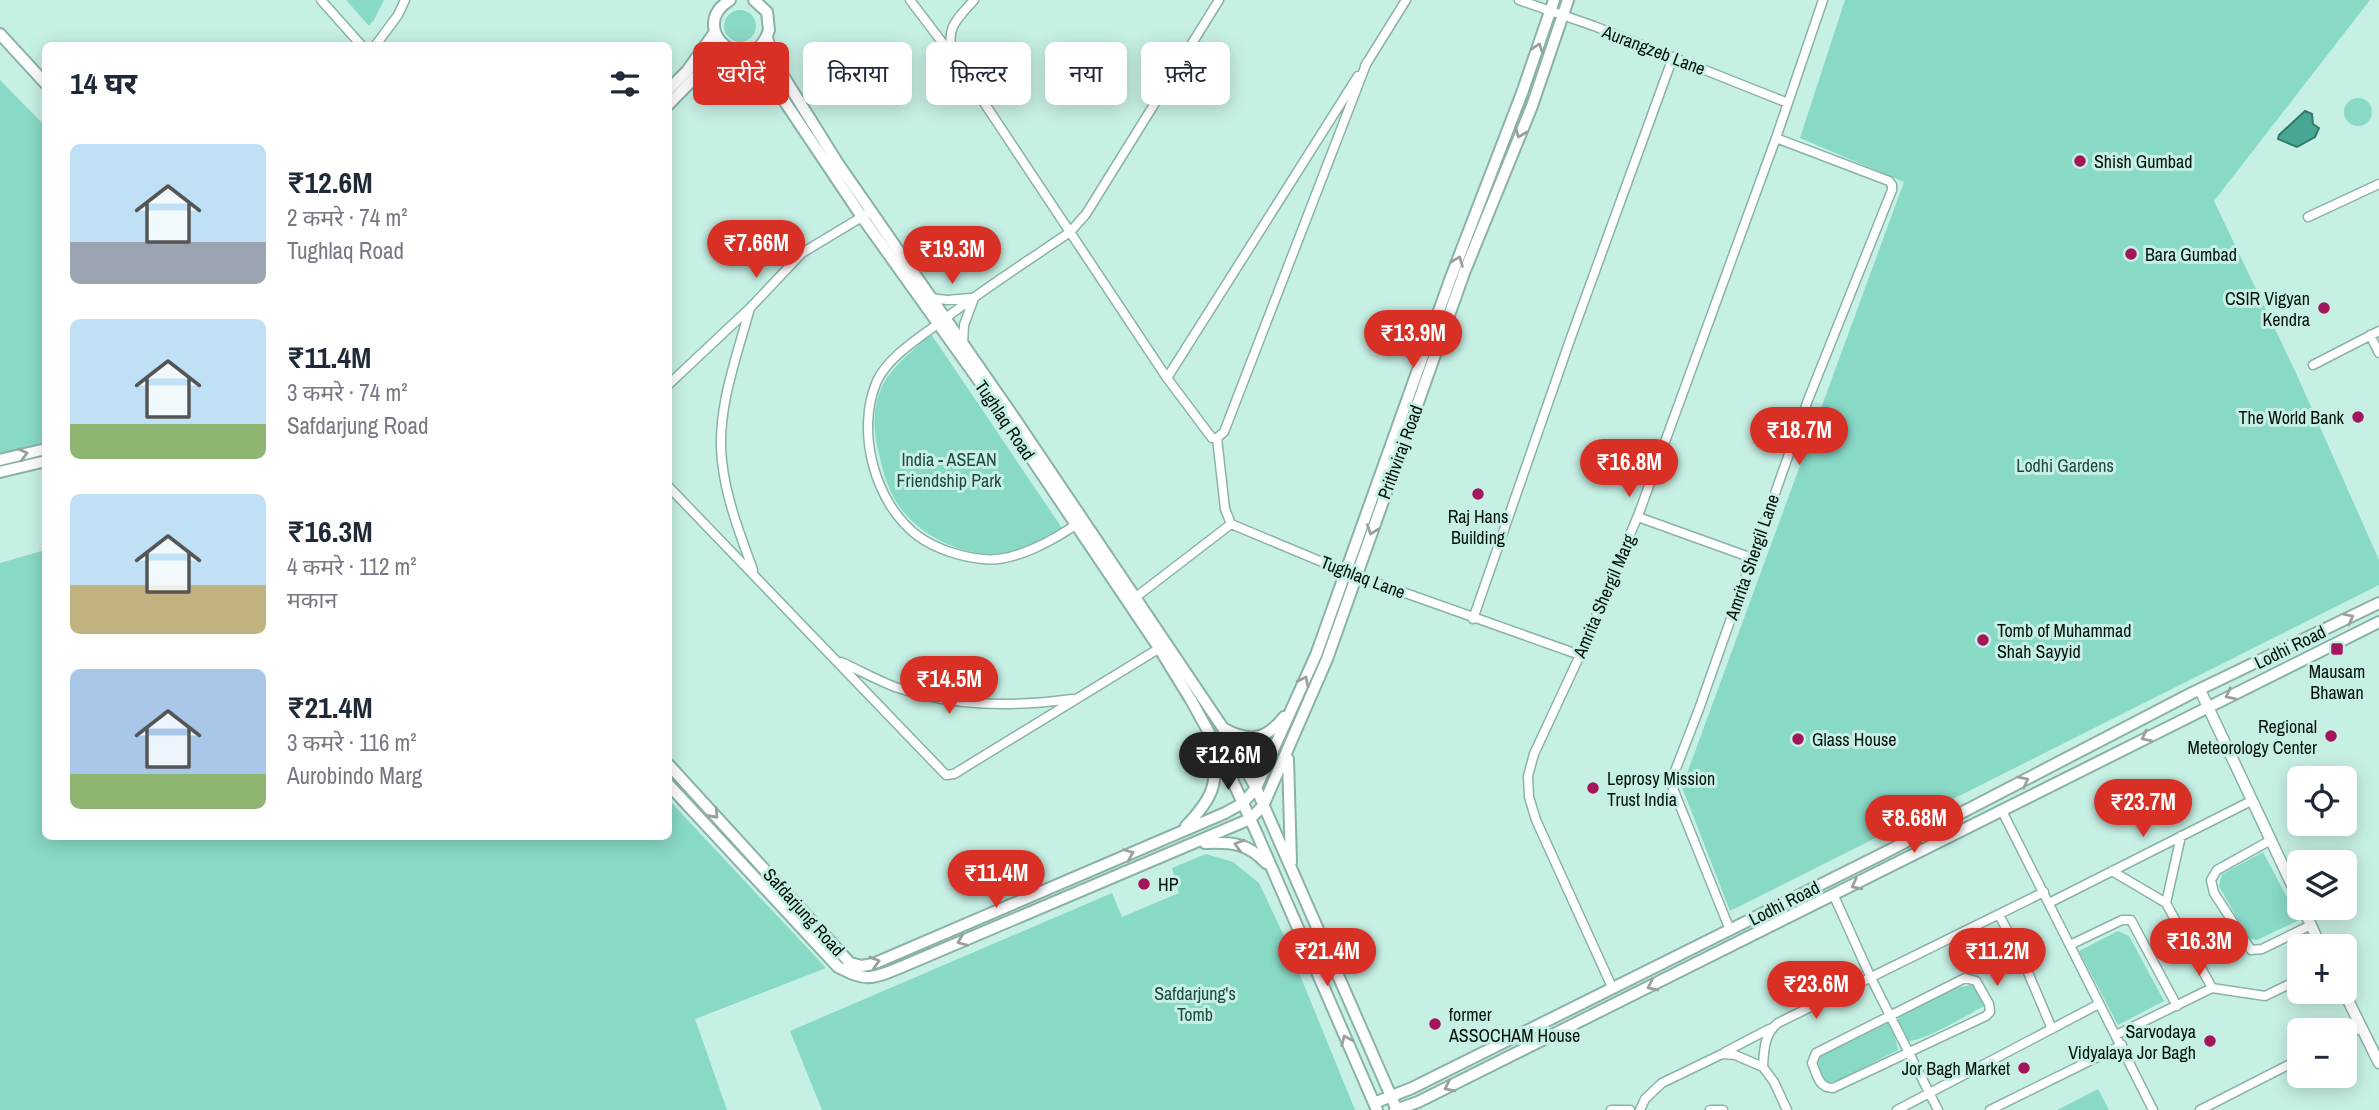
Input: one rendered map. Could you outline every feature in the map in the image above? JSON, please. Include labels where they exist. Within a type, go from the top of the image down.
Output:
[{"type":"main road","points":[[754,0],[764,8],[770,23],[767,37],[762,42]]},
{"type":"main road","points":[[768,16],[775,0]]},
{"type":"main road","name":"Prithviraj Road","points":[[1243,803],[1256,788],[1271,757],[1351,573],[1464,273],[1532,106],[1568,0]]},
{"type":"main road","points":[[672,86],[687,71],[715,32],[716,15],[724,2]]},
{"type":"main road","name":"Prithviraj Road","points":[[1250,819],[1263,806],[1328,659],[1351,573],[1445,293],[1522,93],[1552,5]]},
{"type":"main road","name":"Tughlaq Road","points":[[715,32],[720,42]]},
{"type":"main road","points":[[0,34],[42,80]]},
{"type":"main road","name":"Tughlaq Road","points":[[767,37],[772,58],[784,80],[867,214],[1080,522],[1136,597],[1243,803],[1376,1106]]},
{"type":"main road","points":[[672,101],[693,79]]},
{"type":"main road","name":"Tughlaq Road","points":[[788,105],[930,298],[941,321],[962,344],[1163,645],[1223,729],[1256,788],[1396,1110]]},
{"type":"main road","points":[[0,460],[42,450]]},
{"type":"main road","points":[[0,472],[42,462]]},
{"type":"main road","name":"Lodhi Road","points":[[1376,1106],[1730,930],[2200,690],[2379,603]]},
{"type":"main road","name":"Lodhi Road","points":[[1396,1110],[1430,1096],[1834,896],[2207,706],[2379,622]]},
{"type":"main road","points":[[1223,729],[1242,736],[1264,736],[1277,726],[1290,709]]},
{"type":"main road","points":[[1182,831],[1201,810],[1213,790],[1215,763],[1209,735]]},
{"type":"main road","points":[[1242,736],[1264,771]]},
{"type":"main road","points":[[1288,752],[1292,868]]},
{"type":"main road","name":"Safdarjung Road","points":[[672,768],[850,963],[862,966],[873,964],[1243,803]]},
{"type":"main road","name":"Safdarjung Road","points":[[672,788],[838,967],[859,978],[878,976],[1250,819]]},
{"type":"main road","points":[[1196,843],[1222,842],[1243,845],[1259,855],[1273,871]]},
{"type":"main road","points":[[1103,865],[1109,880]]},
{"type":"street","points":[[321,0],[358,42]]},
{"type":"street","points":[[378,42],[398,16],[405,0]]},
{"type":"street","points":[[910,0],[942,42]]},
{"type":"street","points":[[949,42],[950,30],[955,21],[974,0]]},
{"type":"street","points":[[1080,522],[1025,553],[1003,559],[983,559],[943,550],[918,536],[899,517],[885,494],[874,466],[868,437],[877,380],[898,354],[941,321],[1070,232],[1086,214],[1219,0]]},
{"type":"street","points":[[1167,378],[1406,0]]},
{"type":"street","name":"Aurangzeb Lane","points":[[1519,0],[1552,5],[1563,15],[1788,103]]},
{"type":"street","name":"Amrita Shergil Marg","points":[[1612,987],[1536,820],[1528,776],[1534,754],[1580,655],[1638,517],[1776,138],[1823,0]]},
{"type":"street","points":[[1473,619],[1570,340],[1673,57]]},
{"type":"street","points":[[1217,438],[1224,432],[1367,62]]},
{"type":"street","points":[[986,105],[1167,378],[1208,435],[1217,438]]},
{"type":"street","name":"Amrita Shergil Lane","points":[[1730,930],[1676,796],[1673,779],[1808,400],[1892,191],[1889,181],[1776,138]]},
{"type":"street","points":[[2308,217],[2379,184]]},
{"type":"street","points":[[672,381],[750,308],[802,253],[867,214]]},
{"type":"street","points":[[930,298],[974,298]]},
{"type":"street","points":[[962,344],[964,325],[974,298]]},
{"type":"street","points":[[750,308],[728,391],[722,427],[721,458],[733,516],[754,573]]},
{"type":"street","points":[[2314,365],[2379,331]]},
{"type":"street","points":[[2370,335],[2379,353]]},
{"type":"street","points":[[1136,597],[1231,524],[1225,509],[1217,438]]},
{"type":"street","points":[[672,490],[942,773],[950,776],[1163,645]]},
{"type":"street","points":[[1638,517],[1752,558]]},
{"type":"street","name":"Tughlaq Lane","points":[[1231,524],[1473,619],[1580,655]]},
{"type":"street","points":[[835,659],[893,686],[954,702],[993,705],[1075,698]]},
{"type":"street","points":[[2200,690],[2287,876]]},
{"type":"street","points":[[2049,902],[2251,801]]},
{"type":"street","points":[[2002,811],[2153,1110]]},
{"type":"street","points":[[2166,903],[2181,836]]},
{"type":"street","points":[[2269,841],[2217,870],[2211,880],[2214,893],[2251,950],[2262,949],[2311,925]]},
{"type":"street","points":[[2112,871],[2166,903],[2212,988]]},
{"type":"street","points":[[1640,1110],[1645,1099],[1662,1083],[2044,892]]},
{"type":"street","points":[[1834,896],[1871,978],[1938,1110]]},
{"type":"street","points":[[1999,915],[2021,956],[2052,1029]]},
{"type":"street","points":[[2070,945],[2122,920],[2130,920],[2177,1006]]},
{"type":"street","points":[[2309,920],[2316,934]]},
{"type":"street","points":[[1965,978],[1976,981],[1989,1004],[1990,1013],[1833,1088],[1827,1088],[1820,1083],[1812,1063],[1815,1053],[1890,1015],[1965,978]]},
{"type":"street","points":[[2116,1035],[2212,988],[2265,996],[2287,985]]},
{"type":"street","points":[[1897,1110],[2099,1004]]},
{"type":"street","points":[[2350,1004],[2379,1063]]},
{"type":"street","points":[[2357,1030],[2361,1028]]},
{"type":"street","points":[[1763,1067],[1765,1043],[1771,1029]]},
{"type":"street","points":[[1990,1110],[2122,1045]]},
{"type":"street","points":[[1722,1054],[1735,1055],[1763,1067],[1774,1082],[1787,1110]]},
{"type":"street","points":[[2200,1110],[2287,1066]]},
{"type":"street","points":[[1611,1110],[1630,1110]]},
{"type":"street","points":[[1710,1110],[1723,1110]]},
{"type":"green space","points":[[346,0],[384,0],[369,26]]},
{"type":"green space","name":"Lodhi Gardens","points":[[1845,0],[2370,0],[2214,201],[2296,373],[2379,560],[2379,585],[1730,911],[1682,787],[1904,182],[1800,138]]},
{"type":"green space","points":[[734,11],[746,11],[755,20],[755,32],[746,41],[734,41],[725,32],[725,20]]},
{"type":"green space","points":[[0,80],[42,123],[42,443],[0,454]]},
{"type":"green space","points":[[2358,98],[2368,102],[2372,112],[2368,122],[2358,126],[2348,122],[2344,112],[2348,102]]},
{"type":"green space","name":"India - ASEAN Friendship Park","points":[[931,334],[1062,528],[1012,552],[979,553],[964,550],[936,538],[912,521],[902,510],[889,488],[881,463],[875,432],[876,406],[890,373]]},
{"type":"green space","points":[[42,551],[42,840],[672,840],[672,803],[826,968],[695,1019],[727,1110],[0,1110],[0,563]]},
{"type":"green space","points":[[2263,852],[2287,897],[2287,920],[2299,920],[2257,940],[2248,938],[2219,886],[2222,874]]},
{"type":"green space","name":"Safdarjung's Tomb","points":[[1206,854],[1233,862],[1259,883],[1284,936],[1355,1110],[822,1110],[790,1031],[1112,893],[1122,917],[1179,893],[1172,868]]},
{"type":"green space","points":[[2118,931],[2129,936],[2164,1001],[2118,1025],[2079,951]]},
{"type":"green space","points":[[1974,984],[1986,1005],[1935,1032],[1907,1041],[1898,1019],[1903,1013],[1952,989]]},
{"type":"green space","points":[[1888,1022],[1898,1050],[1837,1081],[1828,1082],[1819,1067],[1817,1057]]},
{"type":"green space","points":[[2098,1089],[2109,1110],[2057,1110]]},
{"type":"shaded area","points":[[2305,111],[2312,114],[2313,124],[2319,128],[2315,137],[2297,147],[2278,139],[2279,135]]},
{"type":"place","name":"Shish Gumbad","points":[[2080,161]]},
{"type":"place","name":"Bara Gumbad","points":[[2131,254]]},
{"type":"place","name":"CSIR Vigyan Kendra","points":[[2324,308]]},
{"type":"place","name":"The World Bank","points":[[2358,417]]},
{"type":"place","name":"Raj Hans Building","points":[[1478,494]]},
{"type":"place","name":"Tomb of Muhammad Shah Sayyid","points":[[1983,640]]},
{"type":"place","name":"Mausam Bhawan","points":[[2337,649]]},
{"type":"place","name":"Regional Meteorology Center","points":[[2331,736]]},
{"type":"place","name":"Glass House","points":[[1798,739]]},
{"type":"place","name":"Leprosy Mission Trust India","points":[[1593,788]]},
{"type":"place","name":"HP","points":[[1144,884]]},
{"type":"place","name":"former ASSOCHAM House","points":[[1435,1024]]},
{"type":"place","name":"Sarvodaya Vidyalaya Jor Bagh","points":[[2210,1041]]},
{"type":"place","name":"Jor Bagh Market","points":[[2024,1068]]}]
